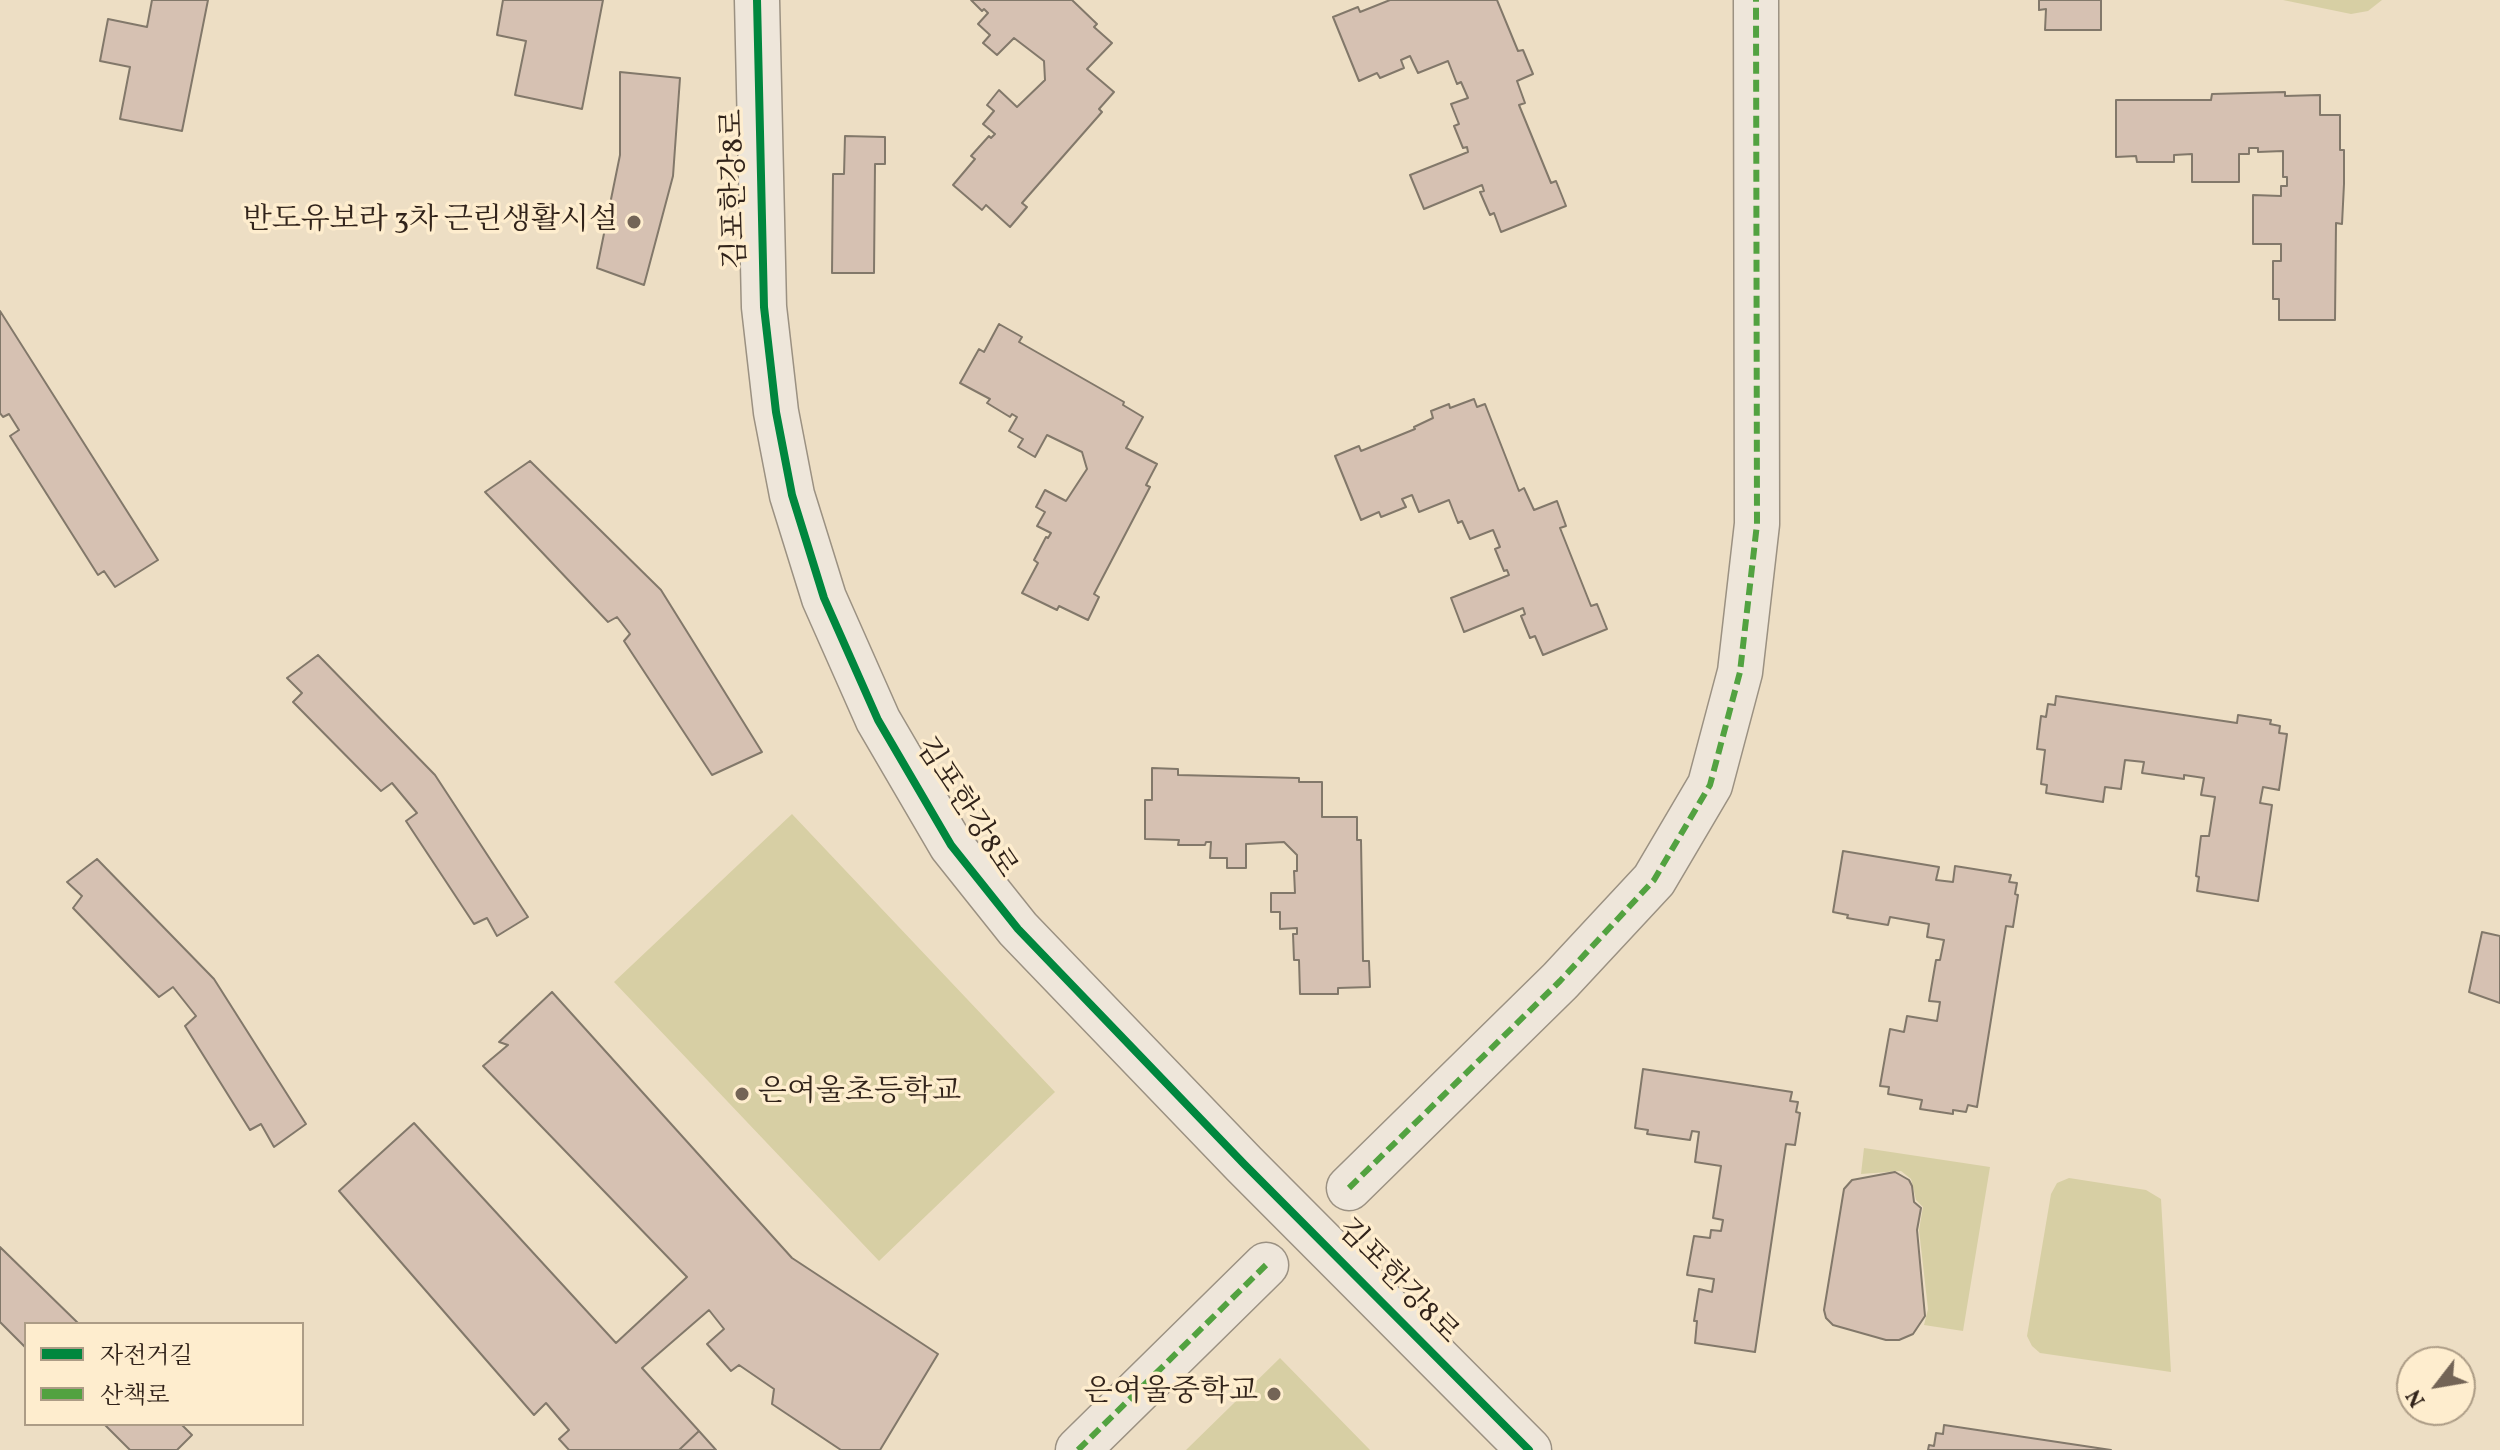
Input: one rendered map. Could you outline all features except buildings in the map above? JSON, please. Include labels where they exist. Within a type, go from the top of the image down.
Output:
[{"type":"street","name":"김포한강8로","points":[[757,0],[764,307],[776,412],[792,495],[824,598],[878,720],[951,845],[1018,929],[1244,1164],[1529,1450]]},
{"type":"street","points":[[1349,1188],[1560,981],[1654,880],[1710,785],[1740,672],[1757,524],[1756,0]]},
{"type":"street","points":[[1078,1450],[1266,1265]]},
{"type":"shaded area","points":[[2283,0],[2382,0],[2368,11],[2351,14]]},
{"type":"shaded area","points":[[792,814],[1055,1092],[879,1261],[614,982]]},
{"type":"shaded area","points":[[1864,1148],[1990,1167],[1963,1331],[1924,1325],[1928,1309],[1919,1230],[1923,1207],[1916,1200],[1911,1179],[1901,1171],[1861,1174]]},
{"type":"shaded area","points":[[2069,1178],[2146,1190],[2161,1199],[2171,1372],[2040,1353],[2032,1346],[2027,1336],[2051,1194],[2057,1183]]},
{"type":"shaded area","name":"은여울중학교","points":[[1280,1358],[1370,1450],[1186,1450]]},
{"type":"marked path","points":[[1349,1188],[1560,981],[1654,880],[1710,785],[1740,672],[1757,524],[1756,0]]},
{"type":"marked path","points":[[1078,1450],[1266,1265]]},
{"type":"cycle path","points":[[757,0],[764,307],[776,412],[792,495],[824,598],[878,720],[951,845],[1018,929],[1244,1164],[1529,1450]]},
{"type":"place","name":"반도유보라 3차 근린생활시설","points":[[634,222]]},
{"type":"place","name":"은여울초등학교","points":[[742,1094]]},
{"type":"place","name":"은여울중학교","points":[[1274,1394]]}]
